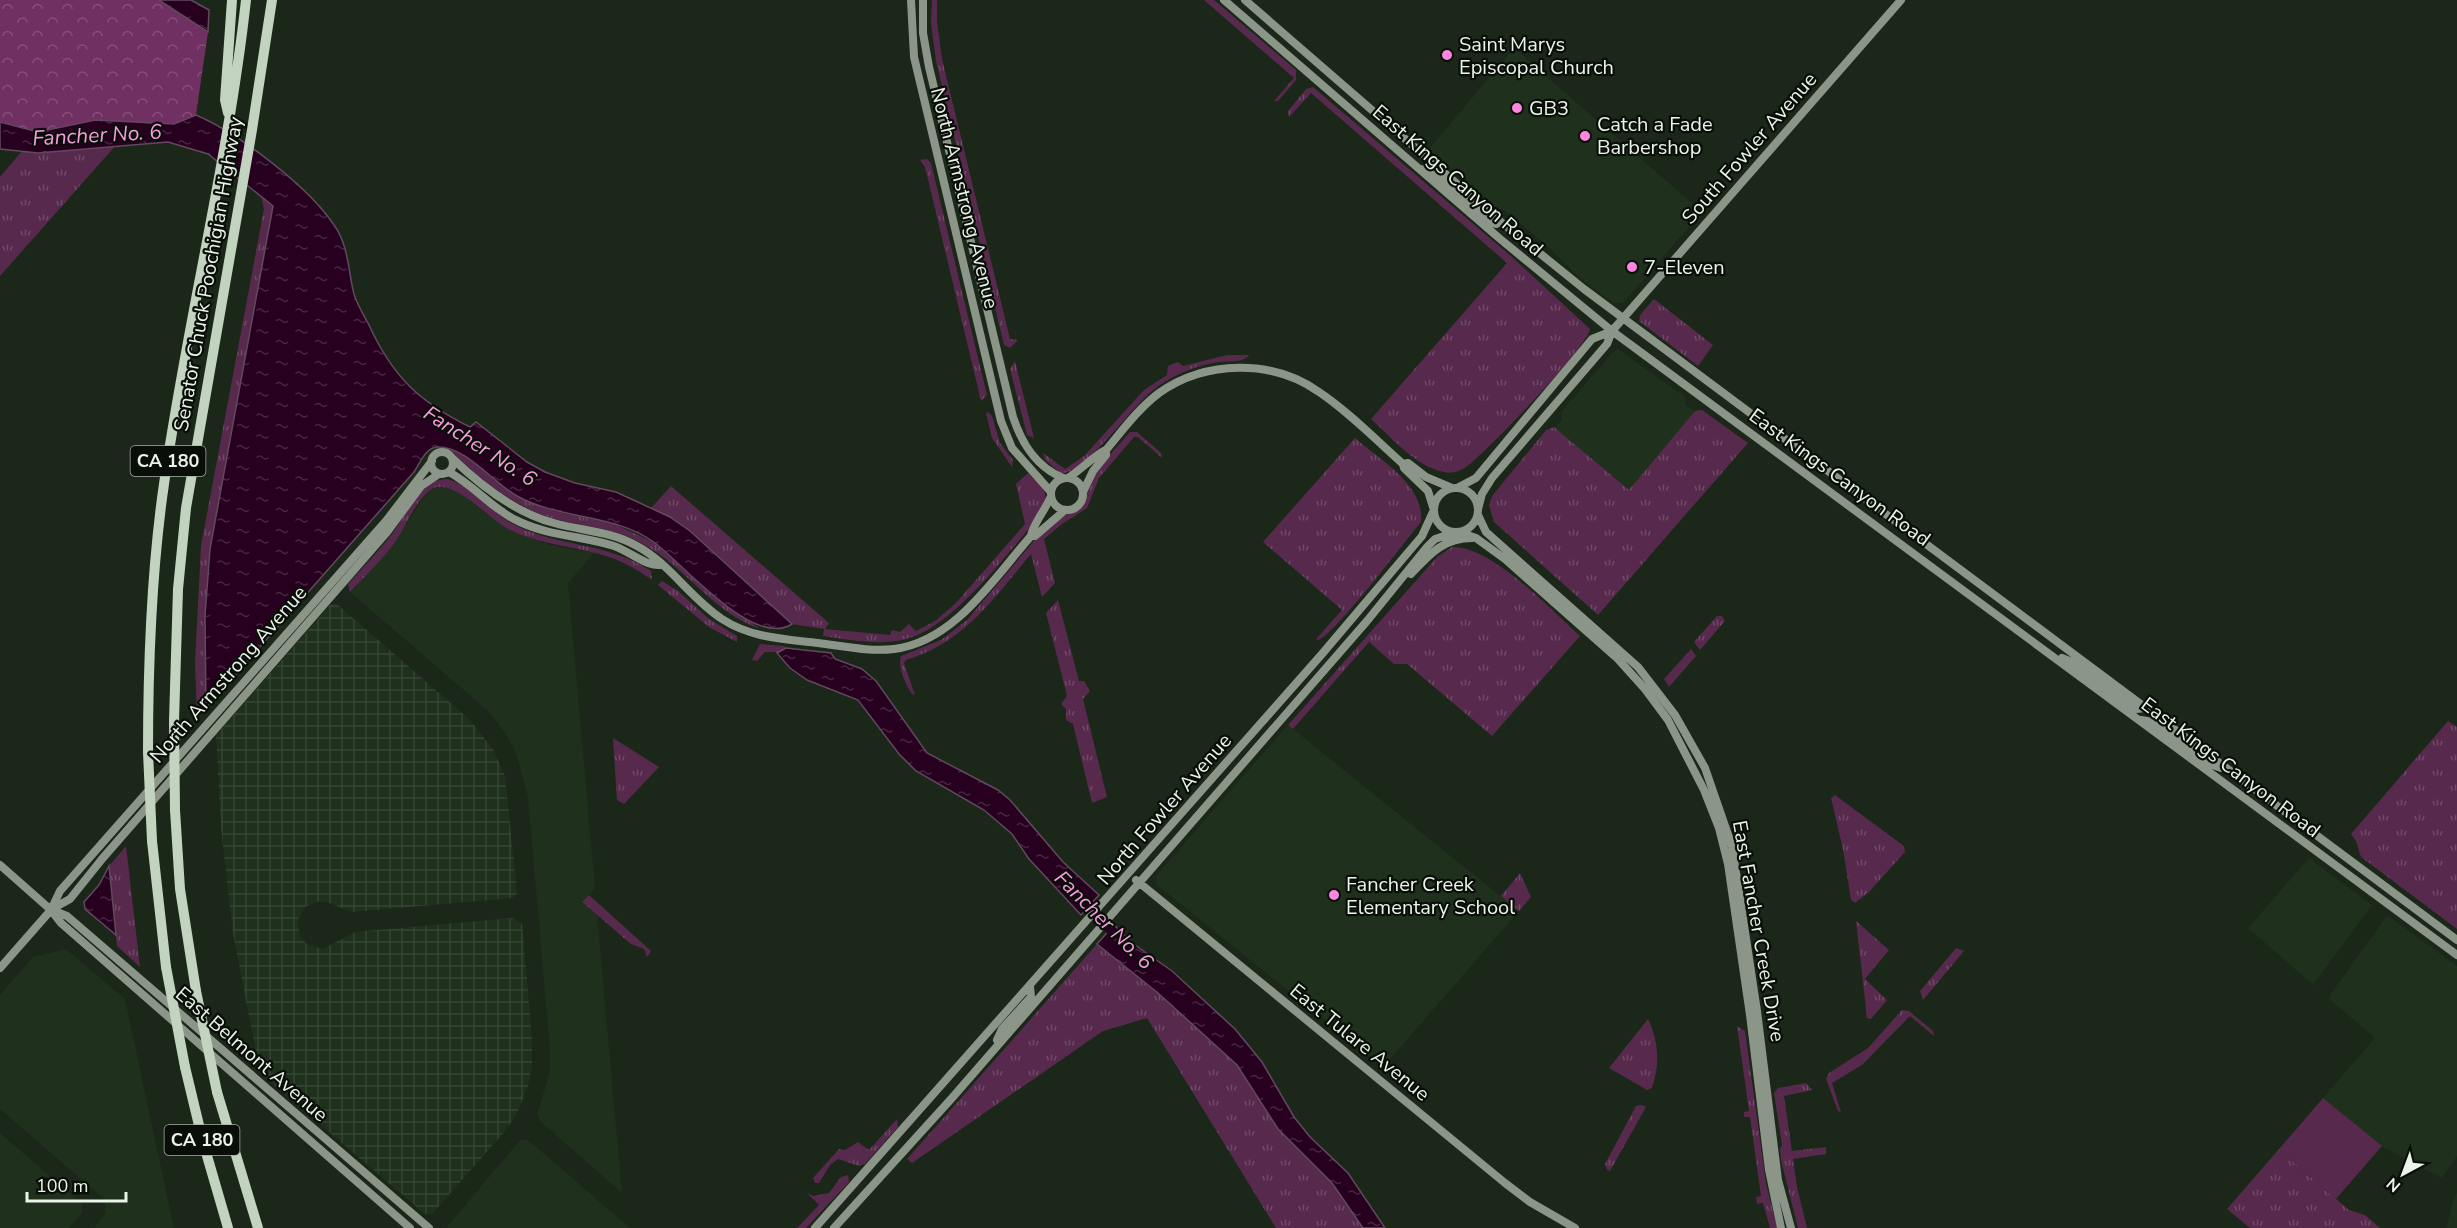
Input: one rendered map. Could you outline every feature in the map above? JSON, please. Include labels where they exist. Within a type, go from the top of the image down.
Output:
[{"type":"highway","points":[[229,119],[225,100],[232,0]]},
{"type":"highway","name":"Senator Chuck Poochigian Highway","points":[[227,1228],[185,1067],[166,967],[152,841],[148,752],[150,628],[159,524],[229,119],[246,0]]},
{"type":"highway","name":"Senator Chuck Poochigian Highway","points":[[258,1228],[217,1092],[196,991],[180,889],[175,810],[174,721],[178,589],[186,508],[274,0]]},
{"type":"main road","name":"North Armstrong Avenue","points":[[911,0],[914,57],[1006,438],[1051,494]]},
{"type":"main road","name":"North Armstrong Avenue","points":[[923,0],[923,33],[929,67],[1019,434],[1026,448],[1045,467],[1066,478]]},
{"type":"main road","name":"East Kings Canyon Road","points":[[1224,0],[1612,331],[1778,451],[2457,955]]},
{"type":"main road","name":"East Kings Canyon Road","points":[[1245,0],[1502,222],[1622,318],[2457,940]]},
{"type":"main road","name":"South Fowler Avenue","points":[[1612,331],[1900,0]]},
{"type":"main road","points":[[1413,163],[1436,174],[1488,221],[1496,224],[1502,222]]},
{"type":"main road","points":[[1433,509],[1438,495],[1476,478],[1592,339],[1612,331]]},
{"type":"main road","points":[[1031,536],[1031,531],[1044,513],[1056,482],[1086,466],[1101,451],[1106,450],[1145,405],[1174,384],[1216,369],[1253,367],[1287,375],[1318,391],[1403,464],[1404,468],[1428,491],[1442,528],[1456,532],[1471,526],[1478,512],[1482,494],[1491,478],[1607,344],[1612,331]]},
{"type":"main road","points":[[660,565],[652,565],[616,546],[555,534],[522,523],[444,473],[432,468],[432,461],[436,455],[442,453],[452,458],[497,495],[522,511],[554,523],[619,537],[648,552],[658,558],[660,565],[720,618],[748,633],[878,650],[903,648],[924,641],[958,617],[1031,536],[1035,536],[1065,510],[1077,506],[1093,471],[1106,455],[1106,450]]},
{"type":"main road","points":[[1778,451],[1785,450],[1794,454],[1832,482],[1850,488]]},
{"type":"main road","points":[[444,473],[452,467],[452,458]]},
{"type":"main road","name":"North Armstrong Avenue","points":[[0,968],[51,910],[60,891],[386,520],[432,461]]},
{"type":"main road","points":[[1403,464],[1408,463],[1426,477],[1469,492],[1478,512]]},
{"type":"main road","name":"North Armstrong Avenue","points":[[51,910],[70,899],[102,858],[380,540],[421,486],[444,473]]},
{"type":"main road","points":[[1066,478],[1080,484],[1083,492]]},
{"type":"main road","points":[[1051,494],[1056,505],[1065,510]]},
{"type":"main road","name":"North Fowler Avenue","points":[[815,1228],[1129,874],[1386,579],[1422,536],[1433,509]]},
{"type":"main road","name":"East Fancher Creek Drive","points":[[1478,512],[1486,532],[1638,667],[1675,715],[1705,768],[1732,846],[1757,1011],[1778,1180],[1791,1228]]},
{"type":"main road","name":"East Fancher Creek Drive","points":[[1456,532],[1476,538],[1517,569],[1632,674],[1668,720],[1704,790],[1719,828],[1728,864],[1769,1170],[1781,1228]]},
{"type":"main road","name":"North Fowler Avenue","points":[[834,1228],[992,1051],[1367,621],[1427,547],[1440,537],[1456,532]]},
{"type":"main road","points":[[1367,621],[1436,548],[1456,540],[1476,538]]},
{"type":"main road","points":[[2054,656],[2072,662],[2136,709],[2146,708]]},
{"type":"main road","points":[[2140,720],[2153,722],[2210,764],[2229,770]]},
{"type":"main road","name":"East Belmont Avenue","points":[[0,865],[51,910],[61,923],[410,1228]]},
{"type":"main road","name":"East Tulare Avenue","points":[[1129,874],[1505,1183],[1530,1202],[1575,1228]]},
{"type":"main road","name":"East Belmont Avenue","points":[[51,910],[67,916],[429,1228]]},
{"type":"main road","points":[[992,1051],[1002,1029],[1031,997],[1030,986]]},
{"type":"shaded area","points":[[1514,48],[1702,212],[1623,303],[1613,303],[1580,278],[1544,243],[1504,210],[1498,209],[1429,149]]},
{"type":"shaded area","points":[[1618,349],[1685,397],[1686,405],[1695,411],[1629,491],[1554,427],[1562,420],[1561,412]]},
{"type":"shaded area","points":[[442,486],[458,492],[507,529],[546,544],[594,553],[568,583],[595,889],[582,902],[597,915],[622,1193],[540,1121],[537,1114],[550,1072],[550,1050],[528,797],[516,753],[506,734],[488,711],[350,592],[393,545],[421,501],[433,489]]},
{"type":"shaded area","points":[[331,604],[338,605],[469,719],[493,749],[505,776],[517,893],[513,898],[352,912],[327,902],[317,902],[305,907],[297,922],[301,938],[307,944],[323,949],[355,932],[513,918],[522,924],[532,1039],[532,1065],[528,1086],[519,1109],[507,1129],[431,1215],[425,1214],[260,1073],[233,933],[221,828],[216,735]]},
{"type":"shaded area","name":"Fancher Creek Elementary School","points":[[1288,725],[1519,911],[1383,1067],[1157,885],[1156,876]]},
{"type":"shaded area","points":[[2309,858],[2372,905],[2313,985],[2248,928]]},
{"type":"shaded area","points":[[2386,917],[2390,917],[2457,966],[2457,1156],[2442,1178],[2375,1143],[2323,1098],[2375,1038],[2328,998]]},
{"type":"shaded area","points":[[66,949],[125,999],[174,1228],[94,1228],[106,1213],[104,1199],[0,1109],[0,995],[33,957]]},
{"type":"shaded area","points":[[0,1133],[82,1204],[82,1213],[69,1228],[0,1228]]},
{"type":"shaded area","points":[[521,1139],[528,1140],[630,1228],[446,1228]]},
{"type":"shaded area","points":[[2457,1192],[2457,1228],[2447,1228],[2453,1201]]},
{"type":"green space","points":[[0,0],[159,0],[208,32],[196,115],[174,124],[95,120],[38,132],[0,122]]},
{"type":"green space","points":[[932,0],[937,0],[937,22],[942,59],[1010,339],[1018,340],[1010,348],[1004,345],[936,61],[931,23]]},
{"type":"green space","points":[[1204,0],[1214,0],[1296,70],[1296,80],[1278,101],[1274,101],[1294,78]]},
{"type":"green space","points":[[1313,87],[1512,257],[1590,329],[1572,356],[1534,400],[1477,458],[1459,471],[1444,472],[1424,464],[1405,451],[1371,419],[1507,263],[1311,93],[1289,117],[1288,111],[1306,89]]},
{"type":"green space","points":[[117,144],[0,276],[0,177],[22,151],[38,153]]},
{"type":"green space","points":[[927,159],[931,163],[987,395],[981,401],[925,167],[920,160]]},
{"type":"green space","points":[[261,196],[273,206],[210,549],[205,616],[206,708],[197,718],[195,662],[201,546],[264,209]]},
{"type":"green space","points":[[1654,299],[1713,345],[1698,366],[1639,321],[1640,315]]},
{"type":"green space","points":[[1227,355],[1249,355],[1240,360],[1210,363],[1192,369],[1159,386],[1143,399],[1094,453],[1070,471],[1061,473],[1045,460],[1043,453],[1065,469],[1084,456],[1144,390],[1167,375],[1168,366],[1178,362],[1183,366]]},
{"type":"green space","points":[[1015,361],[1034,438],[1027,435],[1010,369]]},
{"type":"green space","points":[[1702,410],[1748,443],[1598,615],[1494,522],[1489,505],[1492,496],[1546,430],[1554,427],[1629,490],[1695,411]]},
{"type":"green space","points":[[986,413],[992,416],[1000,443],[1013,460],[1012,467],[992,438]]},
{"type":"green space","points":[[1130,432],[1137,432],[1161,453],[1162,458],[1138,437],[1134,437],[1099,478],[1087,508],[1044,539],[1055,583],[1042,597],[1031,554],[990,603],[961,630],[927,652],[906,660],[904,663],[915,695],[912,694],[901,670],[901,656],[941,640],[967,620],[1044,529],[1083,504],[1098,468]]},
{"type":"green space","points":[[1355,438],[1388,464],[1408,485],[1416,496],[1421,522],[1353,606],[1326,635],[1318,640],[1316,639],[1342,610],[1263,542]]},
{"type":"green space","points":[[453,448],[528,502],[558,512],[614,524],[653,542],[720,601],[760,629],[728,612],[659,554],[632,538],[551,518],[536,513],[509,498],[473,471],[450,450]]},
{"type":"green space","points":[[1028,473],[1043,488],[1046,497],[1033,523],[1005,557],[974,592],[940,622],[923,633],[906,639],[886,642],[865,642],[823,636],[824,629],[792,624],[690,531],[651,508],[671,486],[829,623],[825,629],[890,635],[892,630],[900,632],[909,624],[916,631],[935,621],[955,604],[1025,524],[1016,484]]},
{"type":"green space","points":[[446,479],[465,487],[515,525],[549,538],[617,554],[651,571],[652,578],[612,558],[534,539],[510,530],[461,494],[440,487],[432,489],[420,500],[393,545],[350,592],[348,584],[392,534],[420,492],[436,481]]},
{"type":"green space","points":[[1452,547],[1468,549],[1502,567],[1580,636],[1492,736],[1407,664],[1394,664],[1369,642],[1293,729],[1288,725],[1437,557]]},
{"type":"green space","points":[[662,581],[678,591],[709,619],[737,636],[737,642],[709,627],[658,585]]},
{"type":"green space","points":[[1058,600],[1079,681],[1084,681],[1090,691],[1083,699],[1107,797],[1092,803],[1073,724],[1066,720],[1066,709],[1061,704],[1067,696],[1046,613]]},
{"type":"green space","points":[[1717,616],[1722,616],[1725,621],[1700,650],[1694,642]]},
{"type":"green space","points":[[760,644],[785,646],[786,648],[783,652],[765,652],[757,661],[752,660]]},
{"type":"green space","points":[[1691,649],[1696,656],[1669,687],[1664,679]]},
{"type":"green space","points":[[2448,721],[2457,727],[2457,929],[2361,857],[2351,834]]},
{"type":"green space","points":[[613,738],[659,767],[624,804],[617,800]]},
{"type":"green space","points":[[1835,795],[1904,846],[1905,852],[1869,892],[1855,903],[1851,900],[1843,849],[1831,798]]},
{"type":"green space","points":[[126,846],[140,967],[117,946],[109,866]]},
{"type":"green space","points":[[1520,873],[1531,897],[1519,911],[1501,896]]},
{"type":"green space","points":[[589,895],[651,951],[647,957],[644,949],[631,944],[582,902]]},
{"type":"green space","points":[[1856,921],[1889,950],[1865,979],[1887,1000],[1871,1019],[1867,1018]]},
{"type":"green space","points":[[1097,944],[1158,993],[1237,1065],[1278,1129],[1332,1183],[1363,1228],[1276,1228],[1147,1018],[1103,1031],[912,1163],[907,1159]]},
{"type":"green space","points":[[1956,948],[1964,951],[1923,1000],[1920,991]]},
{"type":"green space","points":[[1902,1010],[1909,1011],[1933,1031],[1934,1036],[1910,1016],[1862,1065],[1832,1083],[1841,1112],[1838,1111],[1826,1079],[1829,1073],[1868,1048]]},
{"type":"green space","points":[[1648,1019],[1656,1045],[1657,1062],[1652,1088],[1647,1090],[1609,1068]]},
{"type":"green space","points":[[1737,1026],[1745,1031],[1766,1183],[1777,1228],[1770,1228],[1763,1203],[1757,1204],[1756,1197],[1761,1196],[1750,1117],[1744,1117],[1744,1112],[1749,1111]]},
{"type":"green space","points":[[1806,1083],[1812,1090],[1784,1096],[1792,1151],[1826,1147],[1826,1154],[1793,1159],[1807,1228],[1798,1228],[1781,1160],[1782,1145],[1774,1093],[1778,1088]]},
{"type":"green space","points":[[2323,1098],[2382,1146],[2336,1199],[2279,1149]]},
{"type":"green space","points":[[1636,1106],[1646,1107],[1610,1171],[1607,1170],[1605,1164]]},
{"type":"green space","points":[[897,1119],[898,1127],[865,1164],[859,1166],[838,1159],[830,1165],[819,1183],[815,1183],[813,1178],[839,1149],[845,1150],[858,1142],[869,1150]]},
{"type":"green space","points":[[2279,1149],[2349,1210],[2365,1215],[2380,1228],[2250,1228],[2227,1209]]},
{"type":"green space","points":[[848,1175],[849,1182],[806,1228],[797,1228],[819,1205],[807,1193],[813,1196],[829,1193],[841,1177]]},
{"type":"water","points":[[159,0],[191,0],[209,10],[208,32]]},
{"type":"water","points":[[196,115],[232,134],[271,162],[307,194],[334,225],[343,241],[355,298],[360,309],[387,358],[409,386],[452,418],[470,427],[476,422],[527,462],[545,472],[575,483],[616,492],[670,517],[690,531],[792,624],[776,629],[759,625],[720,601],[655,543],[639,533],[605,521],[534,504],[508,490],[459,453],[438,447],[427,453],[414,472],[206,708],[205,616],[210,549],[273,206],[208,154],[168,142],[38,153],[0,149],[0,122],[38,132],[95,120],[174,124]]},
{"type":"water","points":[[786,648],[831,653],[835,659],[862,669],[876,681],[927,753],[998,790],[1010,800],[1063,862],[1099,895],[1081,915],[1029,859],[1012,834],[984,810],[916,771],[899,754],[858,700],[807,680],[790,668],[777,653]]},
{"type":"water","points":[[109,866],[116,935],[85,909],[84,902],[99,885]]},
{"type":"water","points":[[1114,925],[1135,945],[1172,971],[1235,1029],[1262,1062],[1294,1117],[1310,1137],[1348,1173],[1385,1228],[1363,1228],[1332,1183],[1278,1129],[1237,1065],[1158,993],[1097,944]]},
{"type":"waterway","name":"Fancher No. 6","points":[[1081,903],[1114,935]]},
{"type":"place","name":"Saint Marys Episcopal Church","points":[[1447,55]]},
{"type":"place","name":"GB3","points":[[1517,108]]},
{"type":"place","name":"Catch a Fade Barbershop","points":[[1585,136]]},
{"type":"place","name":"7-Eleven","points":[[1632,267]]},
{"type":"place","name":"Fancher Creek Elementary School","points":[[1334,895]]}]
